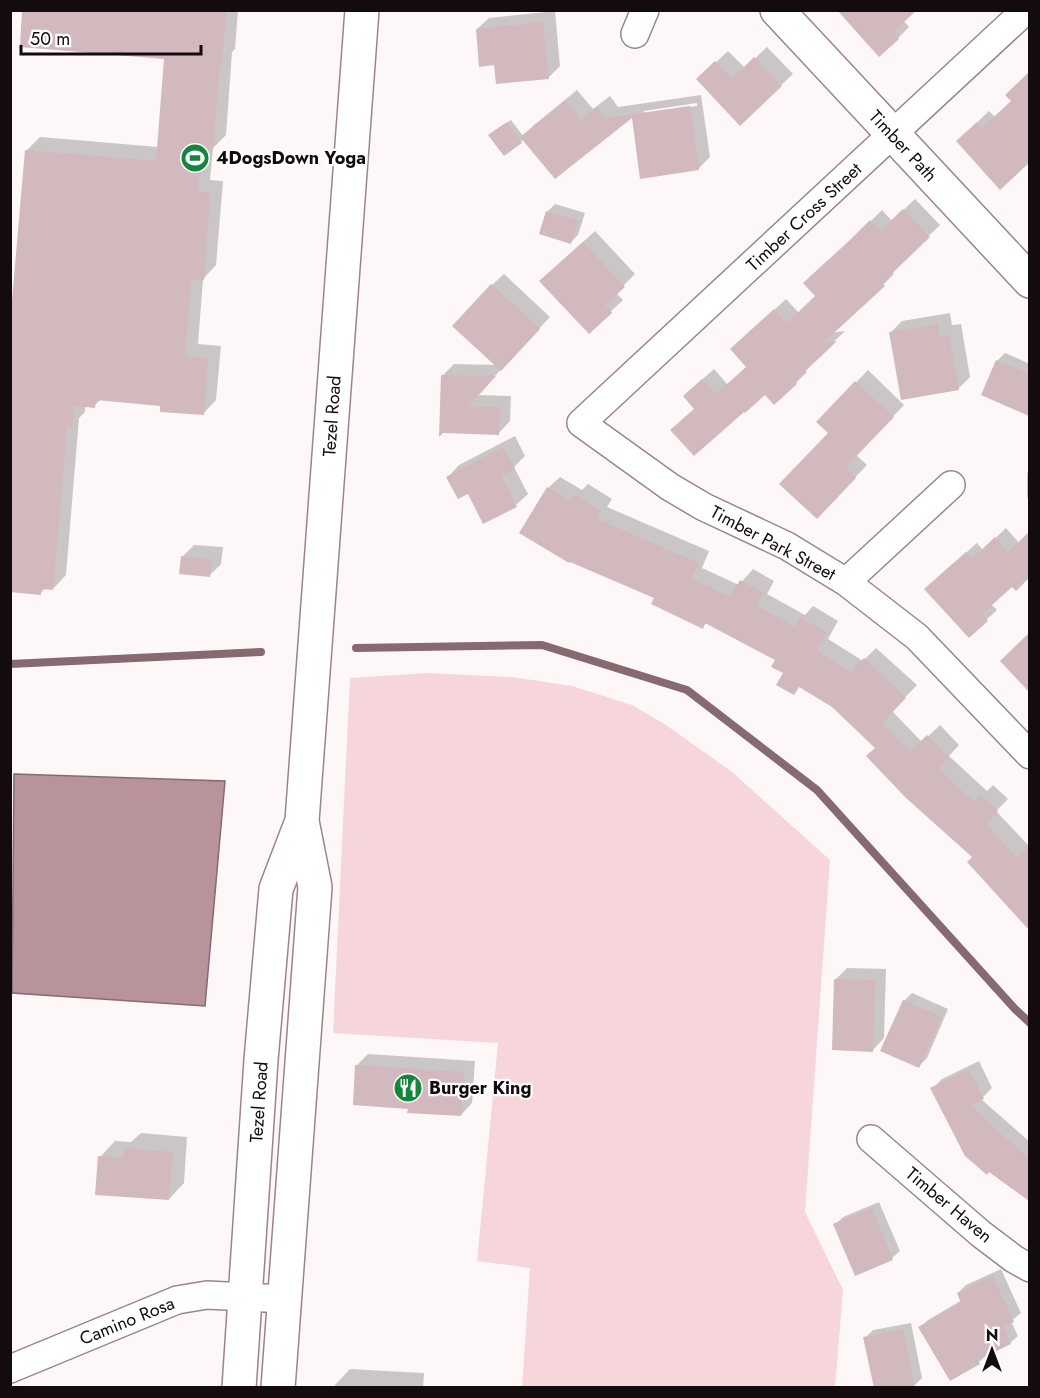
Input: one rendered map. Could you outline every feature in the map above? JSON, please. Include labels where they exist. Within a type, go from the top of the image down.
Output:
[{"type":"main road","name":"Tezel Road","points":[[278,1388],[315,887],[302,821],[362,10]]},
{"type":"main road","name":"Timber Path","points":[[777,10],[1029,281]]},
{"type":"main road","name":"Tezel Road","points":[[239,1388],[261,1060],[276,888],[302,821]]},
{"type":"street","name":"Timber Cross Street","points":[[581,423],[1026,10]]},
{"type":"street","name":"Timber Park Street","points":[[581,423],[670,487],[704,507],[787,546],[846,582],[917,638],[1029,755]]},
{"type":"street","points":[[846,582],[951,486]]},
{"type":"street","name":"Timber Haven","points":[[871,1139],[981,1234],[1029,1268]]},
{"type":"street","name":"Camino Rosa","points":[[10,1369],[177,1299],[207,1295],[285,1299]]},
{"type":"shaded area","points":[[427,673],[512,677],[572,686],[632,705],[666,725],[732,772],[830,860],[805,1212],[843,1290],[835,1387],[522,1387],[530,1268],[477,1261],[498,1043],[333,1033],[350,678]]},
{"type":"shaded area","points":[[14,774],[225,781],[205,1006],[12,993]]},
{"type":"building","points":[[22,10],[226,10],[213,150],[201,149],[198,192],[210,193],[204,280],[191,279],[185,356],[208,358],[204,415],[160,412],[160,406],[96,400],[95,408],[74,406],[72,427],[67,427],[53,590],[41,589],[41,595],[10,592],[10,323],[25,150],[156,161],[164,59],[20,47]]},
{"type":"building","points":[[837,10],[917,10],[893,32],[899,39],[879,57]]},
{"type":"building","points":[[543,22],[549,79],[496,84],[494,65],[479,67],[476,29]]},
{"type":"building","points":[[754,57],[782,86],[740,126],[696,79],[715,61],[732,79]]},
{"type":"building","points":[[1029,72],[1029,163],[1000,190],[956,141],[977,122],[982,128],[1011,101],[1005,95]]},
{"type":"building","points":[[565,101],[581,120],[597,107],[606,118],[690,106],[699,170],[640,179],[632,118],[555,179],[520,137]]},
{"type":"building","points":[[507,122],[522,143],[504,156],[488,135]]},
{"type":"building","points":[[903,209],[930,237],[882,283],[885,286],[823,343],[837,341],[795,381],[797,384],[774,405],[765,395],[694,456],[670,430],[694,409],[683,396],[702,379],[716,394],[746,367],[730,349],[774,309],[787,323],[815,296],[803,283],[870,220],[880,231]]},
{"type":"building","points":[[546,211],[579,221],[571,244],[539,234]]},
{"type":"building","points":[[583,242],[625,287],[605,305],[612,313],[589,334],[539,281]]},
{"type":"building","points":[[491,284],[540,329],[501,371],[452,326]]},
{"type":"building","points":[[938,324],[940,336],[949,335],[959,390],[901,400],[889,332]]},
{"type":"building","points":[[996,360],[1029,374],[1029,416],[981,395]]},
{"type":"building","points":[[441,375],[496,376],[468,407],[500,407],[499,435],[443,433],[439,437]]},
{"type":"building","points":[[855,381],[894,417],[846,467],[856,478],[817,519],[779,484],[828,433],[816,422]]},
{"type":"building","points":[[503,447],[515,469],[501,476],[517,507],[483,524],[468,494],[458,499],[446,477]]},
{"type":"building","points":[[547,487],[571,501],[575,495],[601,511],[597,519],[699,563],[691,579],[730,597],[740,580],[763,593],[756,606],[795,627],[800,617],[827,633],[817,651],[851,672],[864,658],[906,698],[882,723],[910,752],[927,735],[949,758],[938,768],[974,802],[980,795],[998,811],[986,824],[1017,858],[1029,847],[1029,930],[967,862],[972,857],[906,798],[866,756],[875,748],[832,707],[799,687],[794,695],[776,685],[783,673],[771,667],[775,660],[705,623],[703,629],[651,604],[654,598],[569,563],[519,533]]},
{"type":"building","points":[[1029,532],[1029,578],[1016,591],[1012,587],[982,614],[988,621],[969,638],[924,589],[966,552],[972,559],[995,537],[1008,552]]},
{"type":"building","points":[[181,556],[212,559],[210,577],[179,574]]},
{"type":"building","points":[[1029,633],[1029,692],[1000,661]]},
{"type":"building","points":[[834,979],[875,980],[873,1052],[832,1050]]},
{"type":"building","points":[[903,1000],[942,1017],[919,1068],[880,1051]]},
{"type":"building","name":"Burger King","points":[[355,1065],[464,1072],[461,1116],[407,1113],[408,1109],[353,1105]]},
{"type":"building","points":[[969,1069],[984,1099],[970,1106],[1029,1159],[1029,1201],[989,1172],[987,1175],[965,1156],[930,1088]]},
{"type":"building","points":[[124,1148],[173,1152],[169,1200],[95,1195],[98,1156],[123,1158]]},
{"type":"building","points":[[872,1208],[893,1260],[855,1276],[833,1224]]},
{"type":"building","points":[[993,1276],[1014,1322],[1003,1327],[1011,1344],[978,1360],[980,1364],[950,1381],[918,1327],[961,1303],[957,1293]]},
{"type":"building","points":[[903,1329],[915,1388],[874,1388],[863,1337]]},
{"type":"waterway","points":[[356,648],[542,645],[687,690],[817,790],[1030,1023]]},
{"type":"waterway","points":[[10,664],[261,652]]},
{"type":"place","name":"4DogsDown Yoga","points":[[195,158]]},
{"type":"place","name":"Burger King","points":[[408,1088]]}]
